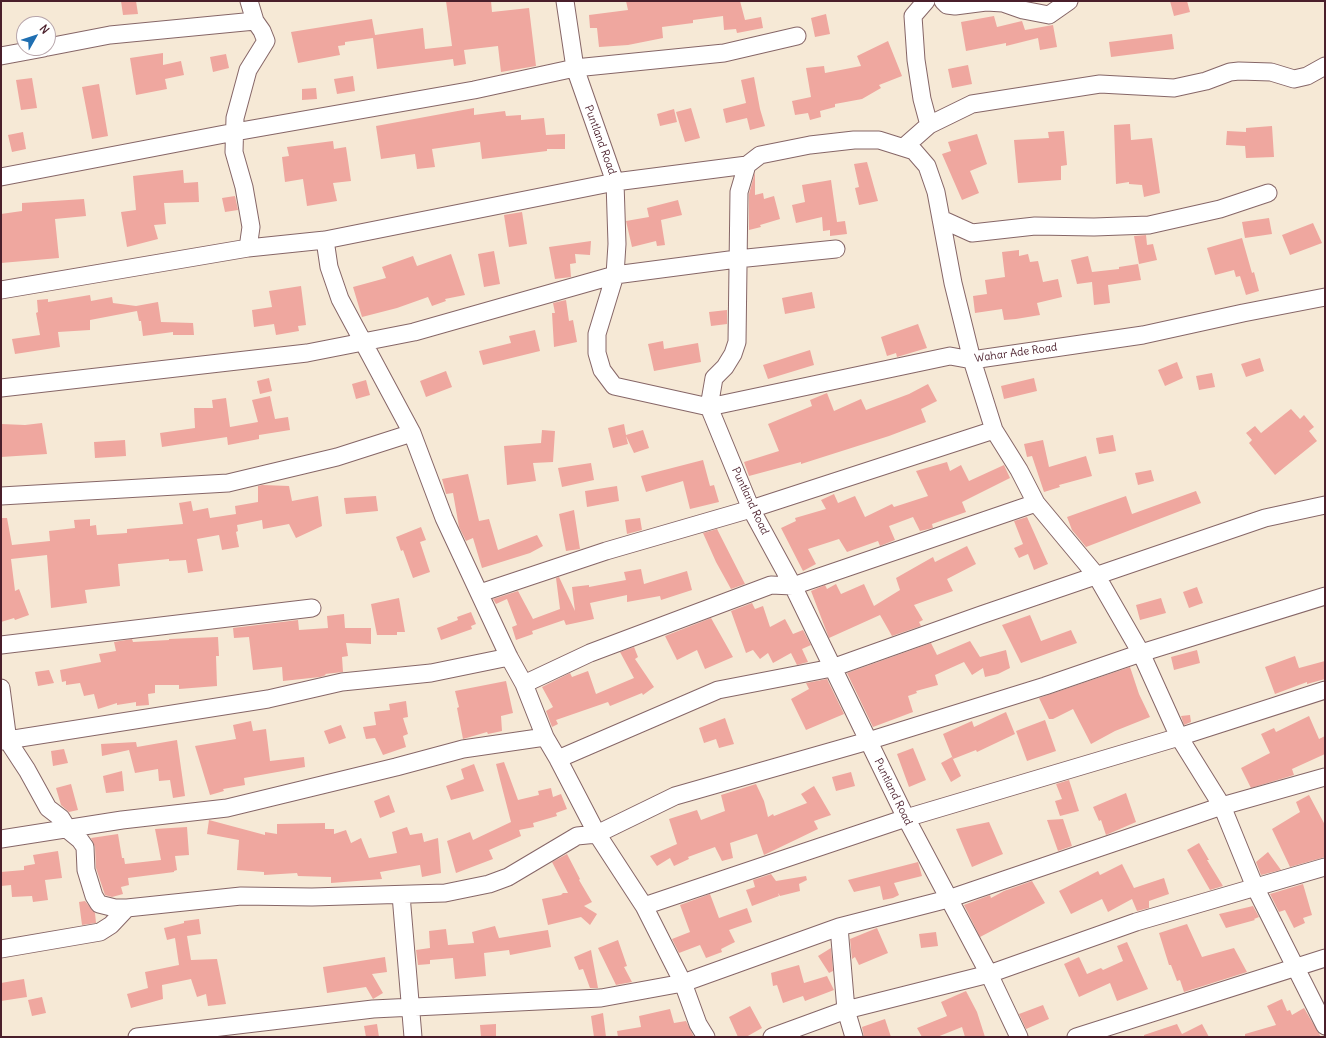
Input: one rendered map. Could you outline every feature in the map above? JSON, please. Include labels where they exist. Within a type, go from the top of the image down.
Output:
[{"type":"street","points":[[248,1],[255,21],[262,31],[266,42],[248,70],[235,118],[234,152],[244,187],[251,227],[248,248]]},
{"type":"street","name":"Puntland Road","points":[[565,1],[575,68],[616,182],[617,244],[615,275],[598,334],[597,353],[602,370],[614,386],[709,407],[751,509],[793,586],[906,818],[989,974],[1019,1037]]},
{"type":"street","points":[[926,1],[913,16],[916,60],[922,99],[929,125]]},
{"type":"street","points":[[943,1],[947,5],[956,6],[986,2],[1002,3],[1023,10],[1049,15],[1069,1]]},
{"type":"street","points":[[56,45],[110,35],[255,21]]},
{"type":"street","points":[[1,177],[235,132],[474,90],[575,68],[724,53],[797,36]]},
{"type":"street","points":[[1,56],[16,53]]},
{"type":"street","points":[[904,148],[929,125],[972,104],[1100,84],[1174,88],[1206,81],[1230,72],[1271,72],[1294,79],[1307,76],[1325,66]]},
{"type":"street","points":[[1,290],[248,248],[325,240],[616,182],[747,165],[760,155],[854,140],[879,140],[914,151],[927,166],[936,192],[953,283],[972,360],[994,430],[1019,470],[1036,503],[1096,576],[1141,653],[1179,737],[1222,806],[1255,887],[1325,1026]]},
{"type":"street","points":[[709,407],[714,378],[725,367],[733,354],[736,342],[739,192],[747,165]]},
{"type":"street","points":[[941,219],[972,233],[1035,226],[1094,227],[1149,225],[1220,209],[1268,193]]},
{"type":"street","points":[[325,240],[329,267],[338,293],[362,342],[395,399],[412,433],[444,518],[509,657],[524,684],[545,738],[558,759],[597,834],[644,906],[683,983],[698,1024],[706,1037]]},
{"type":"street","points":[[1,388],[259,360],[414,332],[615,275],[737,259],[836,249]]},
{"type":"street","name":"Wahar Ade Road","points":[[709,407],[950,356],[972,360],[1143,335],[1243,312],[1325,297]]},
{"type":"street","points":[[480,593],[606,551],[751,509],[994,430]]},
{"type":"street","points":[[1,496],[228,483],[337,458],[412,433]]},
{"type":"street","points":[[524,684],[590,653],[771,585],[793,586],[1036,503]]},
{"type":"street","points":[[558,759],[718,690],[832,668],[1265,518],[1325,504]]},
{"type":"street","points":[[1,688],[4,741],[27,770],[48,808],[61,818],[67,828],[85,848],[86,870],[94,896],[99,904],[115,908],[127,908],[241,896],[312,897],[445,893],[489,884],[508,877],[577,836],[597,834],[675,796],[868,741],[1045,686],[1141,653],[1325,596]]},
{"type":"street","points":[[1,645],[312,608]]},
{"type":"street","points":[[4,741],[268,699],[342,682],[431,672],[509,657]]},
{"type":"street","points":[[644,906],[906,818],[1179,737],[1325,690]]},
{"type":"street","points":[[1,839],[122,820],[227,808],[396,768],[463,749],[545,738]]},
{"type":"street","points":[[137,1037],[373,1009],[600,998],[683,983],[839,927],[948,899],[1222,806],[1325,777]]},
{"type":"street","points":[[772,1037],[846,1010],[989,974],[1136,922],[1325,867]]},
{"type":"street","points":[[401,895],[409,1008],[413,1037]]},
{"type":"street","points":[[1,949],[100,932],[111,925],[127,908]]},
{"type":"street","points":[[839,927],[846,1010],[854,1037]]},
{"type":"street","points":[[1076,1037],[1325,958]]},
{"type":"building","points":[[121,1],[136,1],[138,14],[123,15]]},
{"type":"building","points":[[446,1],[491,1],[492,12],[529,8],[536,66],[501,72],[498,46],[464,50],[466,64],[454,66],[453,59],[377,69],[373,38],[345,42],[345,45],[338,46],[340,55],[298,63],[291,32],[372,19],[375,35],[423,28],[425,49],[452,46]]},
{"type":"building","points":[[626,1],[740,1],[745,20],[761,17],[763,28],[737,33],[736,29],[724,30],[723,16],[693,20],[693,23],[662,27],[663,38],[628,45],[599,47],[597,28],[590,28],[589,15],[628,10]]},
{"type":"building","points":[[1170,1],[1187,1],[1190,12],[1174,16]]},
{"type":"building","points":[[826,14],[830,34],[815,37],[811,18]]},
{"type":"building","points":[[994,16],[997,27],[1022,21],[1025,30],[1053,25],[1057,47],[1040,50],[1038,38],[1006,46],[1006,43],[966,51],[961,22]]},
{"type":"building","points":[[1172,34],[1174,49],[1111,57],[1109,42]]},
{"type":"building","points":[[888,41],[902,76],[879,85],[881,88],[862,99],[835,104],[835,107],[820,111],[821,117],[810,120],[808,113],[795,115],[792,101],[811,97],[806,68],[824,66],[825,73],[861,66],[857,56]]},
{"type":"building","points":[[163,53],[163,65],[181,61],[184,75],[165,79],[167,89],[136,95],[130,58]]},
{"type":"building","points":[[226,54],[229,68],[213,72],[210,57]]},
{"type":"building","points":[[968,65],[972,84],[952,88],[948,69]]},
{"type":"building","points":[[353,76],[355,91],[337,94],[334,79]]},
{"type":"building","points":[[754,77],[765,126],[750,130],[747,118],[726,123],[723,109],[746,103],[741,80]]},
{"type":"building","points":[[32,78],[37,108],[21,110],[16,80]]},
{"type":"building","points":[[99,84],[108,136],[92,139],[82,87]]},
{"type":"building","points":[[316,88],[317,99],[302,100],[302,89]]},
{"type":"building","points":[[474,108],[474,115],[505,111],[506,116],[521,115],[521,120],[544,118],[546,135],[565,134],[565,149],[547,149],[547,151],[482,159],[480,142],[432,149],[435,167],[417,169],[415,154],[381,159],[376,126]]},
{"type":"building","points":[[691,108],[700,138],[685,142],[676,112]]},
{"type":"building","points":[[674,109],[677,122],[660,126],[657,114]]},
{"type":"building","points":[[1130,124],[1131,140],[1152,138],[1160,193],[1144,197],[1142,185],[1129,184],[1129,182],[1116,184],[1114,125]]},
{"type":"building","points":[[1272,126],[1274,157],[1246,158],[1245,146],[1226,145],[1227,131],[1246,132],[1246,128]]},
{"type":"building","points":[[1064,131],[1067,165],[1061,166],[1061,180],[1018,183],[1014,140],[1049,138],[1048,132]]},
{"type":"building","points":[[23,132],[26,149],[12,152],[8,135]]},
{"type":"building","points":[[977,134],[987,164],[970,171],[979,193],[962,200],[942,154],[951,151],[948,142]]},
{"type":"building","points":[[333,141],[334,149],[346,147],[351,181],[333,183],[337,201],[307,206],[303,179],[285,182],[282,157],[289,156],[287,147]]},
{"type":"building","points":[[867,162],[878,201],[859,205],[855,188],[859,187],[854,164]]},
{"type":"building","points":[[183,170],[184,183],[198,182],[199,202],[164,203],[166,224],[154,225],[158,239],[127,247],[121,212],[136,210],[133,176]]},
{"type":"building","points":[[755,172],[755,195],[763,193],[764,199],[774,196],[780,219],[749,230],[749,194]]},
{"type":"building","points":[[831,180],[837,222],[845,221],[847,234],[830,236],[830,230],[823,231],[822,217],[796,223],[792,205],[805,202],[802,185]]},
{"type":"building","points":[[235,196],[238,210],[225,212],[222,198]]},
{"type":"building","points":[[84,199],[86,216],[55,219],[59,258],[1,263],[1,214],[22,211],[22,203]]},
{"type":"building","points":[[678,200],[682,215],[661,220],[665,245],[657,246],[656,241],[632,247],[626,221],[649,217],[647,208]]},
{"type":"building","points":[[522,212],[527,244],[509,247],[504,215]]},
{"type":"building","points":[[1269,218],[1272,234],[1245,238],[1242,222]]},
{"type":"building","points":[[1313,223],[1322,243],[1290,255],[1282,235]]},
{"type":"building","points":[[1146,235],[1147,245],[1153,244],[1157,260],[1139,264],[1134,236]]},
{"type":"building","points":[[1242,238],[1259,291],[1246,295],[1240,276],[1236,277],[1234,270],[1215,275],[1207,248]]},
{"type":"building","points":[[591,241],[590,255],[575,254],[576,263],[570,264],[571,277],[555,279],[549,247]]},
{"type":"building","points":[[1019,250],[1019,256],[1028,254],[1030,262],[1038,261],[1043,282],[1058,279],[1062,297],[1037,303],[1040,315],[1004,320],[1002,309],[975,313],[973,296],[987,294],[985,280],[1005,277],[1002,252]]},
{"type":"building","points":[[494,251],[500,284],[484,287],[478,254]]},
{"type":"building","points":[[451,254],[465,295],[445,299],[446,301],[432,306],[428,297],[397,308],[362,317],[353,287],[386,278],[382,267],[413,256],[417,266]]},
{"type":"building","points":[[1088,256],[1092,272],[1119,269],[1119,267],[1138,264],[1141,280],[1108,285],[1110,303],[1094,305],[1092,282],[1077,284],[1071,260]]},
{"type":"building","points":[[301,286],[306,325],[298,326],[299,331],[276,335],[274,324],[254,327],[252,310],[272,307],[269,291]]},
{"type":"building","points":[[812,292],[815,308],[785,314],[782,298]]},
{"type":"building","points":[[90,295],[91,301],[112,297],[113,303],[136,306],[158,302],[161,322],[193,323],[194,335],[173,335],[173,332],[143,336],[141,321],[139,321],[137,311],[90,320],[90,330],[58,332],[60,347],[15,354],[12,339],[40,335],[36,313],[38,312],[37,300],[48,299],[48,302]]},
{"type":"building","points":[[566,300],[569,321],[573,320],[577,342],[554,347],[552,313],[555,313],[553,303]]},
{"type":"building","points":[[727,310],[727,324],[711,326],[709,312]]},
{"type":"building","points":[[918,324],[927,348],[897,357],[896,353],[887,356],[881,337]]},
{"type":"building","points":[[535,330],[540,351],[483,365],[479,351],[511,343],[509,336]]},
{"type":"building","points":[[663,341],[664,349],[698,343],[701,362],[654,371],[648,344]]},
{"type":"building","points":[[810,350],[814,365],[768,379],[763,365]]},
{"type":"building","points":[[1260,358],[1264,371],[1246,377],[1241,364]]},
{"type":"building","points":[[1177,362],[1183,378],[1165,386],[1158,370]]},
{"type":"building","points":[[446,371],[452,387],[426,397],[420,381]]},
{"type":"building","points":[[1212,373],[1215,387],[1199,390],[1196,376]]},
{"type":"building","points":[[269,378],[272,391],[260,394],[257,381]]},
{"type":"building","points":[[1034,378],[1037,391],[1004,399],[1001,386]]},
{"type":"building","points":[[366,380],[370,395],[356,399],[352,384]]},
{"type":"building","points":[[928,384],[937,401],[921,409],[926,422],[889,436],[801,464],[801,462],[749,476],[744,462],[779,451],[768,424],[812,406],[810,400],[827,393],[834,411],[861,399],[866,410],[909,394]]},
{"type":"building","points":[[270,396],[275,419],[288,417],[290,430],[259,435],[259,439],[228,445],[227,437],[162,447],[160,433],[195,428],[194,408],[213,408],[212,400],[226,398],[230,427],[258,422],[252,400]]},
{"type":"building","points":[[1291,409],[1300,419],[1304,415],[1314,427],[1309,431],[1317,441],[1275,475],[1249,443],[1252,440],[1246,433],[1255,426],[1261,433]]},
{"type":"building","points":[[42,423],[47,454],[1,457],[1,424],[25,425]]},
{"type":"building","points":[[624,424],[626,435],[643,430],[649,448],[634,453],[626,436],[628,444],[613,448],[608,428]]},
{"type":"building","points":[[542,430],[555,431],[553,462],[533,463],[536,481],[507,485],[504,446],[541,443]]},
{"type":"building","points":[[1113,435],[1116,451],[1099,454],[1096,438]]},
{"type":"building","points":[[125,440],[126,456],[95,458],[94,442]]},
{"type":"building","points":[[1043,440],[1049,467],[1086,456],[1092,476],[1059,485],[1060,487],[1044,492],[1032,456],[1027,457],[1024,444]]},
{"type":"building","points":[[703,460],[710,486],[714,485],[719,502],[690,509],[683,481],[646,492],[641,476]]},
{"type":"building","points":[[947,462],[950,471],[961,465],[969,481],[1004,465],[1010,478],[962,502],[966,512],[932,524],[933,528],[920,531],[913,517],[889,526],[895,540],[880,546],[878,541],[847,552],[839,539],[808,549],[816,564],[803,571],[781,528],[796,521],[795,518],[826,509],[821,500],[834,494],[838,503],[855,496],[865,517],[892,504],[894,507],[928,496],[916,471]]},
{"type":"building","points":[[591,463],[594,480],[562,487],[558,468]]},
{"type":"building","points":[[1151,470],[1154,481],[1138,485],[1135,473]]},
{"type":"building","points":[[468,474],[479,521],[489,519],[498,550],[537,535],[543,546],[530,553],[482,568],[473,538],[466,541],[459,527],[453,493],[446,494],[442,479]]},
{"type":"building","points":[[258,486],[289,486],[292,501],[318,496],[322,526],[296,538],[289,524],[263,529],[262,520],[237,525],[238,531],[236,532],[239,547],[222,550],[219,535],[197,539],[203,571],[188,573],[186,560],[169,561],[169,559],[118,564],[120,586],[85,590],[87,603],[51,608],[47,555],[11,559],[15,591],[19,589],[29,615],[15,620],[14,618],[1,622],[1,518],[7,518],[12,545],[50,541],[49,531],[75,528],[74,520],[90,519],[90,526],[96,525],[97,535],[127,533],[127,529],[183,524],[179,503],[191,501],[193,511],[208,508],[210,518],[236,514],[235,506],[258,502]]},
{"type":"building","points":[[617,486],[619,501],[587,507],[585,491]]},
{"type":"building","points":[[1196,491],[1201,503],[1086,547],[1072,530],[1067,517],[1126,496],[1132,514]]},
{"type":"building","points":[[376,496],[378,511],[346,514],[344,498]]},
{"type":"building","points":[[574,510],[580,549],[566,551],[559,514]]},
{"type":"building","points":[[1027,517],[1048,564],[1034,570],[1028,554],[1019,558],[1014,548],[1023,544],[1014,521]]},
{"type":"building","points":[[640,518],[642,530],[627,534],[625,520]]},
{"type":"building","points":[[421,527],[426,540],[420,542],[430,572],[413,578],[403,550],[401,551],[396,537]]},
{"type":"building","points":[[717,529],[745,584],[731,589],[716,562],[703,533]]},
{"type":"building","points":[[967,546],[976,564],[947,579],[953,591],[914,605],[923,620],[919,622],[921,626],[892,636],[880,615],[829,638],[811,591],[825,585],[827,589],[836,584],[841,594],[864,584],[874,606],[900,590],[896,578],[933,557],[935,562]]},
{"type":"building","points":[[641,569],[644,584],[687,571],[692,590],[661,600],[660,596],[627,602],[627,595],[590,603],[594,619],[566,625],[564,620],[532,631],[533,634],[516,640],[512,627],[517,625],[507,599],[496,604],[493,599],[518,591],[533,619],[560,609],[556,578],[559,577],[575,611],[572,587],[589,585],[589,587],[626,580],[624,572]]},
{"type":"building","points":[[1197,587],[1203,603],[1189,608],[1183,592]]},
{"type":"building","points":[[399,598],[405,632],[397,632],[397,635],[377,635],[371,604]]},
{"type":"building","points":[[1161,598],[1166,613],[1140,620],[1136,605]]},
{"type":"building","points":[[752,603],[755,609],[763,606],[770,627],[785,619],[793,634],[803,630],[811,645],[802,649],[808,662],[797,665],[791,653],[773,663],[768,653],[760,659],[753,650],[746,653],[731,611]]},
{"type":"building","points":[[471,612],[476,624],[471,626],[472,629],[441,640],[437,628],[458,620],[457,617]]},
{"type":"building","points":[[344,614],[345,628],[371,628],[371,644],[346,643],[348,656],[342,657],[343,672],[325,674],[326,675],[320,677],[283,681],[282,667],[253,670],[249,637],[234,638],[233,628],[298,620],[299,630],[328,628],[327,616]]},
{"type":"building","points":[[1030,615],[1041,641],[1071,630],[1077,643],[1021,663],[1002,625]]},
{"type":"building","points":[[711,618],[733,657],[705,669],[697,650],[677,660],[665,636]]},
{"type":"building","points":[[218,637],[219,656],[216,656],[217,686],[179,689],[179,685],[155,685],[155,693],[148,694],[149,705],[136,706],[136,702],[117,705],[117,703],[98,709],[94,694],[84,696],[80,683],[66,685],[66,681],[62,682],[60,670],[101,662],[99,654],[116,651],[114,642],[132,639],[133,642]]},
{"type":"building","points":[[970,641],[980,657],[1006,650],[1010,668],[998,674],[985,677],[983,668],[972,675],[964,662],[935,675],[938,685],[916,691],[917,693],[908,696],[913,712],[873,727],[847,673],[931,643],[937,655]]},
{"type":"building","points":[[634,647],[638,657],[635,659],[654,687],[643,695],[642,693],[610,706],[608,702],[556,720],[558,724],[552,727],[546,711],[553,707],[542,687],[570,673],[572,677],[588,671],[596,694],[634,678],[620,652]]},
{"type":"building","points":[[1197,650],[1200,663],[1174,670],[1171,657]]},
{"type":"building","points":[[1295,656],[1299,668],[1325,661],[1325,679],[1307,684],[1307,682],[1275,694],[1265,667]]},
{"type":"building","points":[[1130,667],[1139,694],[1150,717],[1115,731],[1091,744],[1073,709],[1053,719],[1049,719],[1039,698]]},
{"type":"building","points":[[49,670],[54,683],[38,686],[35,672]]},
{"type":"building","points":[[827,679],[844,714],[806,730],[791,699],[809,689],[806,683]]},
{"type":"building","points":[[506,681],[513,713],[501,716],[502,731],[488,734],[487,732],[463,739],[457,708],[459,707],[455,691]]},
{"type":"building","points":[[406,701],[408,717],[403,718],[408,734],[403,736],[406,747],[383,755],[375,738],[366,739],[363,727],[376,725],[374,712],[390,710],[389,704]]},
{"type":"building","points":[[1006,712],[1015,734],[977,752],[976,750],[953,759],[943,734],[972,721],[974,727]]},
{"type":"building","points":[[1190,715],[1191,722],[1184,725],[1181,716]]},
{"type":"building","points":[[1309,716],[1319,739],[1325,736],[1325,754],[1292,769],[1294,775],[1251,788],[1241,768],[1270,753],[1261,734],[1274,728],[1276,732]]},
{"type":"building","points":[[725,718],[734,744],[719,748],[716,739],[704,743],[699,728]]},
{"type":"building","points":[[1045,720],[1056,751],[1027,761],[1016,731]]},
{"type":"building","points":[[251,721],[253,731],[266,729],[270,761],[304,757],[305,767],[244,778],[245,785],[223,789],[224,791],[210,795],[195,746],[236,739],[233,725]]},
{"type":"building","points":[[341,725],[346,738],[329,744],[324,731]]},
{"type":"building","points":[[177,740],[185,796],[173,798],[170,780],[159,781],[158,769],[135,773],[129,750],[102,756],[101,744],[136,742],[137,747]]},
{"type":"building","points":[[913,748],[926,780],[909,787],[897,754]]},
{"type":"building","points":[[64,749],[68,763],[53,766],[51,751]]},
{"type":"building","points":[[952,757],[961,776],[951,782],[941,763]]},
{"type":"building","points":[[504,762],[518,800],[539,795],[538,791],[551,788],[553,797],[561,794],[567,809],[556,813],[557,816],[533,823],[534,827],[519,830],[521,836],[489,850],[493,859],[456,873],[447,841],[470,832],[473,840],[511,822],[496,764]]},
{"type":"building","points":[[474,764],[484,791],[451,800],[446,786],[464,779],[461,769]]},
{"type":"building","points":[[122,771],[124,791],[106,793],[103,776]]},
{"type":"building","points":[[851,772],[855,786],[836,791],[832,777]]},
{"type":"building","points":[[1069,780],[1079,811],[1060,816],[1055,801],[1062,799],[1056,784]]},
{"type":"building","points":[[71,784],[78,810],[69,812],[61,805],[56,788]]},
{"type":"building","points":[[756,784],[764,801],[768,817],[807,803],[801,794],[814,786],[831,815],[814,821],[818,829],[764,855],[757,834],[730,843],[733,858],[722,861],[715,847],[688,857],[689,859],[674,866],[670,858],[657,866],[650,856],[677,844],[669,819],[697,810],[701,820],[725,811],[721,795]]},
{"type":"building","points":[[1126,793],[1136,822],[1106,835],[1101,820],[1099,821],[1093,807]]},
{"type":"building","points":[[389,795],[395,812],[380,818],[374,801]]},
{"type":"building","points":[[1309,795],[1325,825],[1325,857],[1290,867],[1272,829],[1300,812],[1296,802]]},
{"type":"building","points":[[1063,819],[1072,846],[1058,851],[1047,820]]},
{"type":"building","points":[[209,820],[265,835],[265,832],[277,834],[277,824],[325,823],[325,829],[334,829],[334,834],[346,830],[351,843],[361,838],[369,858],[397,853],[392,832],[407,827],[410,835],[422,833],[424,842],[438,838],[441,873],[422,877],[420,865],[380,872],[382,879],[331,883],[331,877],[298,876],[297,873],[264,875],[264,872],[237,870],[239,840],[207,834]]},
{"type":"building","points":[[989,822],[1003,854],[972,867],[956,829]]},
{"type":"building","points":[[187,827],[189,855],[175,856],[177,870],[174,872],[128,878],[129,885],[121,887],[123,894],[112,897],[105,895],[96,868],[95,847],[91,838],[118,834],[122,858],[124,858],[125,864],[161,860],[155,829]]},
{"type":"building","points":[[1199,843],[1209,860],[1207,860],[1223,886],[1210,890],[1187,850]]},
{"type":"building","points":[[58,851],[62,878],[45,880],[48,900],[33,902],[32,896],[12,897],[11,885],[1,886],[1,872],[24,870],[24,866],[35,864],[33,855]]},
{"type":"building","points":[[1268,852],[1281,870],[1261,875],[1256,862]]},
{"type":"building","points":[[567,854],[580,879],[579,880],[592,902],[584,906],[597,914],[590,925],[581,917],[548,925],[542,899],[568,893],[552,862]]},
{"type":"building","points":[[918,862],[922,876],[894,883],[899,895],[893,898],[883,900],[880,886],[854,892],[848,880]]},
{"type":"building","points":[[1122,864],[1134,888],[1164,878],[1169,894],[1149,901],[1149,908],[1137,911],[1132,899],[1108,912],[1102,899],[1071,914],[1059,891],[1098,871],[1100,875]]},
{"type":"building","points":[[771,874],[776,881],[806,876],[807,880],[799,884],[800,891],[780,896],[778,893],[779,896],[752,906],[746,890],[755,887],[753,880]]},
{"type":"building","points":[[1032,881],[1045,903],[980,937],[964,905],[990,895],[991,898],[1004,891]]},
{"type":"building","points":[[1303,884],[1312,915],[1303,918],[1305,923],[1294,928],[1285,910],[1279,912],[1270,894]]},
{"type":"building","points":[[710,894],[719,918],[747,908],[752,922],[729,930],[735,942],[721,949],[722,952],[706,958],[700,945],[679,953],[672,939],[690,932],[680,905]]},
{"type":"building","points":[[85,901],[95,913],[96,923],[82,925],[79,902]]},
{"type":"building","points":[[1253,906],[1259,917],[1254,919],[1255,920],[1226,928],[1219,914]]},
{"type":"building","points":[[199,919],[201,934],[187,936],[191,960],[217,959],[226,1004],[208,1006],[206,994],[197,997],[191,979],[162,985],[163,999],[131,1008],[127,994],[148,988],[145,972],[179,965],[175,938],[167,940],[164,928],[184,923],[184,921]]},
{"type":"building","points":[[1187,924],[1202,957],[1234,948],[1247,972],[1184,992],[1180,980],[1177,981],[1171,965],[1169,965],[1159,933]]},
{"type":"building","points":[[495,926],[499,938],[548,930],[551,947],[510,955],[509,950],[484,953],[486,976],[455,979],[453,958],[430,960],[430,964],[418,965],[416,950],[430,948],[429,931],[446,929],[448,945],[474,943],[472,932]]},
{"type":"building","points":[[877,928],[888,953],[859,965],[855,957],[852,959],[850,939]]},
{"type":"building","points":[[936,932],[938,946],[921,948],[919,934]]},
{"type":"building","points":[[618,940],[627,966],[624,967],[632,982],[616,985],[598,948]]},
{"type":"building","points":[[1127,942],[1148,989],[1117,1001],[1110,983],[1079,997],[1064,964],[1079,957],[1087,974],[1101,968],[1103,970],[1123,961],[1117,946]]},
{"type":"building","points":[[831,948],[833,971],[829,973],[818,956]]},
{"type":"building","points":[[591,950],[598,988],[590,988],[583,969],[579,970],[574,957]]},
{"type":"building","points":[[385,957],[387,972],[372,974],[383,993],[373,999],[366,987],[327,993],[323,967]]},
{"type":"building","points":[[799,965],[804,983],[827,976],[834,990],[805,1001],[803,996],[783,1003],[777,985],[773,986],[771,973]]},
{"type":"building","points":[[24,979],[27,997],[1,1001],[1,983]]},
{"type":"building","points":[[966,991],[977,1012],[985,1037],[965,1037],[962,1027],[937,1037],[922,1037],[917,1028],[947,1016],[941,1002]]},
{"type":"building","points":[[42,997],[46,1013],[32,1016],[28,1000]]},
{"type":"building","points":[[1282,999],[1287,1011],[1290,1010],[1292,1015],[1304,1008],[1321,1037],[1245,1037],[1245,1034],[1276,1025],[1267,1006]]},
{"type":"building","points":[[1043,1005],[1049,1019],[1026,1029],[1019,1014]]},
{"type":"building","points":[[750,1006],[762,1028],[746,1037],[738,1037],[729,1017]]},
{"type":"building","points":[[670,1009],[674,1023],[686,1021],[694,1037],[618,1037],[617,1031],[641,1027],[639,1016]]},
{"type":"building","points":[[603,1013],[606,1037],[594,1037],[591,1016]]},
{"type":"building","points":[[885,1019],[891,1037],[864,1037],[862,1027]]},
{"type":"building","points":[[377,1024],[379,1037],[366,1037],[364,1026]]},
{"type":"building","points":[[496,1024],[496,1037],[481,1037],[480,1025]]},
{"type":"building","points":[[1177,1024],[1182,1034],[1202,1024],[1209,1037],[1144,1037],[1144,1035]]}]
